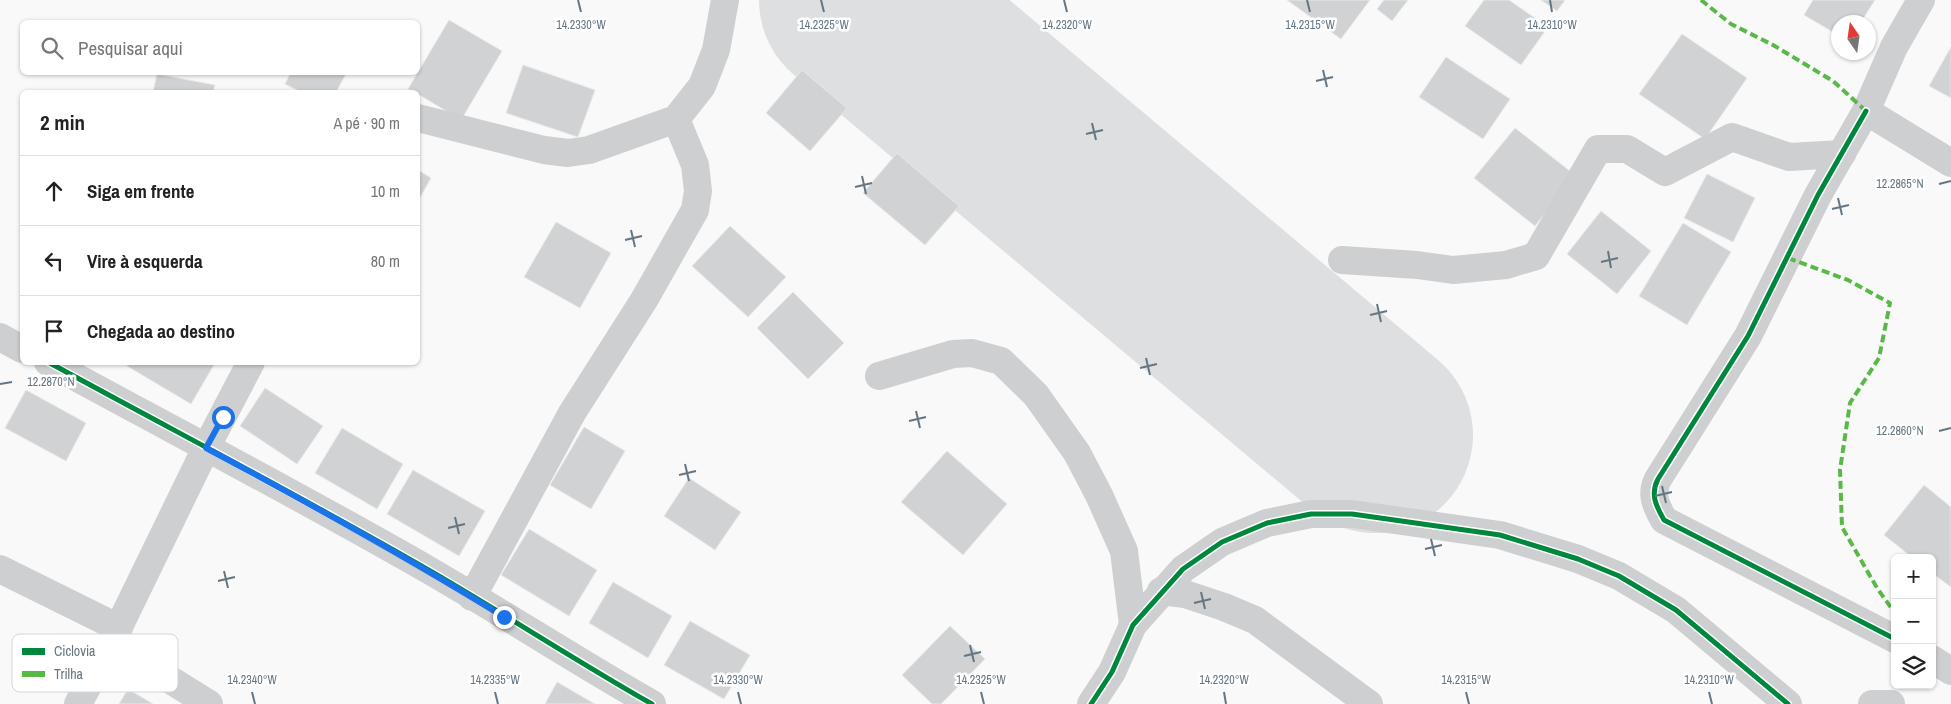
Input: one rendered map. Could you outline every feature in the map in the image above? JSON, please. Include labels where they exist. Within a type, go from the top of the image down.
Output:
[{"type":"street","points":[[420,119],[544,150],[568,153],[589,150],[676,119],[702,86],[716,50],[725,0]]},
{"type":"street","points":[[1891,637],[1664,520],[1656,506],[1654,494],[1658,479],[1748,336],[1818,196],[1866,111],[1894,47],[1921,0]]},
{"type":"street","points":[[1866,111],[1951,163]]},
{"type":"street","points":[[472,596],[572,413],[644,300],[695,210],[698,191],[694,165],[676,119]]},
{"type":"street","points":[[1342,260],[1416,265],[1452,270],[1506,265],[1536,256],[1598,149],[1627,150],[1665,172],[1732,137],[1789,157],[1842,154]]},
{"type":"street","points":[[0,336],[20,348]]},
{"type":"street","points":[[879,376],[953,354],[972,352],[1001,361],[1036,395],[1077,453],[1099,495],[1124,551],[1133,624]]},
{"type":"street","points":[[54,365],[332,516],[472,596],[586,667],[652,704]]},
{"type":"street","points":[[115,634],[206,448],[249,365]]},
{"type":"street","points":[[1091,704],[1112,672],[1133,624],[1183,569],[1222,542],[1267,523],[1311,514],[1352,514],[1500,535],[1578,559],[1619,576],[1676,610],[1788,704]]},
{"type":"street","points":[[0,569],[113,634]]},
{"type":"street","points":[[1162,591],[1185,594],[1255,620],[1370,704]]},
{"type":"street","points":[[1936,662],[1951,671]]},
{"type":"street","points":[[178,681],[209,704]]},
{"type":"street","points":[[78,704],[84,692]]},
{"type":"street","points":[[1872,704],[1891,704]]},
{"type":"building","points":[[1287,0],[1370,0],[1341,39]]},
{"type":"building","points":[[1384,0],[1408,0],[1392,21],[1377,9]]},
{"type":"building","points":[[1484,0],[1509,0],[1548,27],[1521,65],[1465,26]]},
{"type":"building","points":[[1541,0],[1565,0],[1557,11]]},
{"type":"building","points":[[1813,0],[1875,0],[1865,15],[1831,15],[1831,31],[1804,15]]},
{"type":"building","points":[[449,20],[502,51],[461,120],[420,95],[420,90],[408,89],[416,75],[420,75],[420,69]]},
{"type":"building","points":[[1682,34],[1747,78],[1705,139],[1639,94]]},
{"type":"building","points":[[1951,47],[1951,98],[1929,86]]},
{"type":"building","points":[[1446,57],[1510,99],[1483,139],[1419,97]]},
{"type":"building","points":[[523,65],[595,90],[578,137],[506,113]]},
{"type":"building","points":[[802,70],[847,108],[810,151],[766,113]]},
{"type":"building","points":[[157,75],[215,85],[214,90],[153,90]]},
{"type":"building","points":[[290,75],[345,75],[337,90],[297,90],[285,84]]},
{"type":"building","points":[[1515,128],[1575,175],[1535,226],[1474,178]]},
{"type":"building","points":[[897,153],[959,206],[925,245],[863,193]]},
{"type":"building","points":[[420,171],[431,178],[420,197]]},
{"type":"building","points":[[1707,174],[1755,198],[1733,242],[1684,218]]},
{"type":"building","points":[[1601,211],[1651,251],[1617,294],[1567,254]]},
{"type":"building","points":[[556,222],[611,253],[580,308],[524,277]]},
{"type":"building","points":[[1683,223],[1731,252],[1687,325],[1639,296]]},
{"type":"building","points":[[730,226],[786,277],[748,317],[692,266]]},
{"type":"building","points":[[793,292],[844,343],[808,379],[757,328]]},
{"type":"building","points":[[128,365],[214,365],[191,404]]},
{"type":"building","points":[[265,388],[323,426],[297,464],[240,426]]},
{"type":"building","points":[[26,390],[86,423],[66,461],[5,428]]},
{"type":"building","points":[[584,427],[625,451],[591,509],[550,485]]},
{"type":"building","points":[[342,428],[403,464],[377,509],[315,473]]},
{"type":"building","points":[[947,451],[1007,504],[963,555],[901,502]]},
{"type":"building","points":[[413,470],[485,511],[459,556],[387,514]]},
{"type":"building","points":[[689,478],[741,512],[715,550],[664,516]]},
{"type":"building","points":[[1924,485],[1951,507],[1951,587],[1936,576],[1936,554],[1908,554],[1884,535]]},
{"type":"building","points":[[529,529],[597,570],[569,616],[501,575]]},
{"type":"building","points":[[613,582],[672,616],[648,658],[589,623]]},
{"type":"building","points":[[690,621],[750,655],[724,699],[664,665]]},
{"type":"building","points":[[950,626],[985,659],[941,704],[932,704],[902,675]]},
{"type":"building","points":[[557,682],[595,704],[545,704]]},
{"type":"building","points":[[126,692],[133,692],[153,704],[119,704]]},
{"type":"runway","points":[[857,0],[1375,435]]},
{"type":"marked path","points":[[1701,0],[1731,24],[1773,45],[1833,81],[1866,111]]},
{"type":"marked path","points":[[1788,258],[1848,280],[1890,303],[1879,358],[1850,403],[1840,470],[1842,527],[1877,588],[1891,607]]},
{"type":"cycle path","points":[[1866,111],[1818,195],[1748,336],[1658,479],[1654,495],[1656,505],[1664,520],[1891,637]]},
{"type":"cycle path","points":[[54,365],[385,545],[652,704]]},
{"type":"cycle path","points":[[1091,704],[1112,672],[1133,625],[1183,569],[1222,542],[1267,523],[1311,514],[1352,514],[1500,535],[1578,559],[1619,576],[1676,610],[1788,704]]},
{"type":"route","points":[[223,417],[206,448],[434,573],[504,617]]}]
